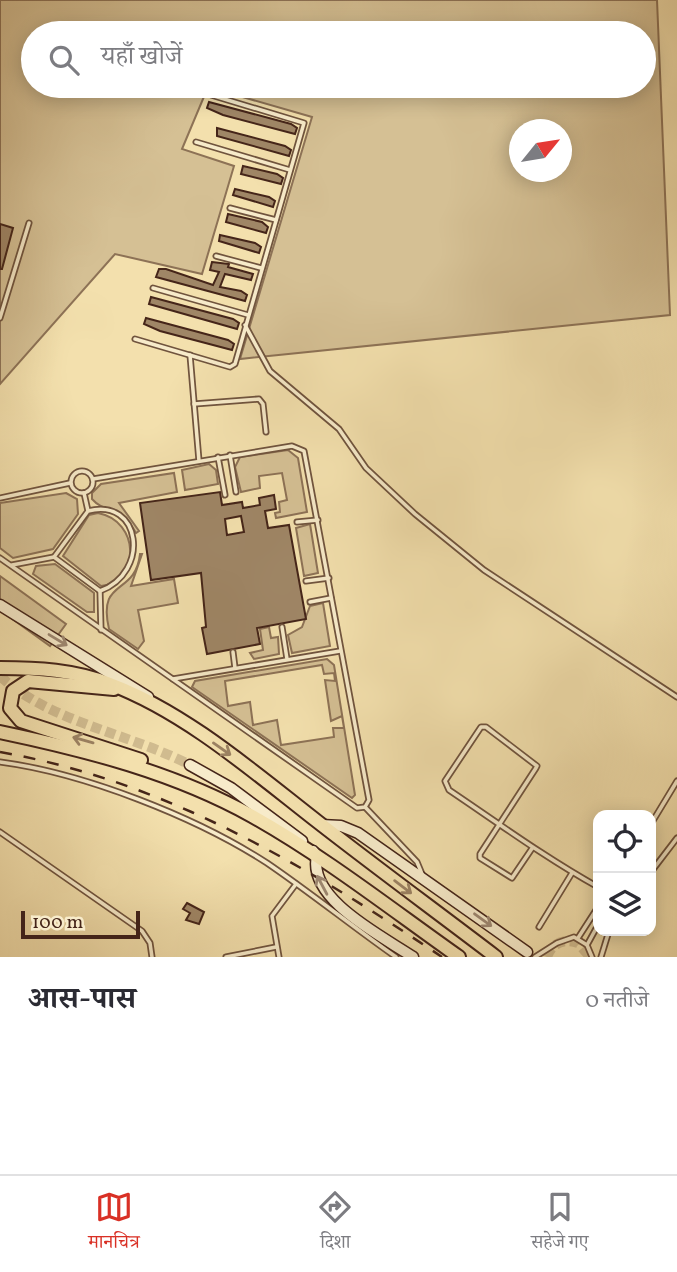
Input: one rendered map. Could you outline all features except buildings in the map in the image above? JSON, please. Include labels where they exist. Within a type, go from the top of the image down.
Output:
[{"type":"highway","points":[[0,668],[66,672],[122,689],[165,712],[224,750],[496,957]]},
{"type":"highway","points":[[122,689],[28,681],[13,691],[10,708],[21,722],[135,757],[195,790]]},
{"type":"highway","points":[[0,732],[135,765],[252,816],[317,856],[459,957]]},
{"type":"street","points":[[0,605],[125,680],[165,712]]},
{"type":"street","points":[[190,765],[231,788],[280,823],[317,856],[316,872],[328,896],[413,957]]},
{"type":"street","points":[[321,825],[350,828],[531,954]]},
{"type":"lane","points":[[135,339],[232,366],[303,122],[221,98]]},
{"type":"lane","points":[[196,142],[290,170]]},
{"type":"lane","points":[[230,208],[276,220]]},
{"type":"lane","points":[[0,318],[29,223]]},
{"type":"lane","points":[[216,256],[261,268]]},
{"type":"lane","points":[[153,288],[248,315]]},
{"type":"lane","points":[[245,325],[270,371],[339,429],[366,468],[415,514],[484,570],[677,697]]},
{"type":"lane","points":[[190,355],[199,461]]},
{"type":"lane","points":[[194,404],[259,399],[266,432]]},
{"type":"lane","points":[[70,484],[75,474],[82,471],[93,479],[230,455],[299,447],[307,458],[369,800],[365,807]]},
{"type":"lane","points":[[230,455],[236,492]]},
{"type":"lane","points":[[218,457],[225,495]]},
{"type":"lane","points":[[70,484],[74,491],[84,492],[92,486],[93,479]]},
{"type":"lane","points":[[0,498],[70,484]]},
{"type":"lane","points":[[84,492],[88,511]]},
{"type":"lane","points":[[10,565],[54,557],[88,511],[98,509],[121,517],[130,527],[134,540],[134,554],[129,568],[111,587],[100,591]]},
{"type":"lane","points":[[297,522],[318,520]]},
{"type":"lane","points":[[54,557],[100,591]]},
{"type":"lane","points":[[0,558],[357,808],[365,807]]},
{"type":"lane","points":[[306,580],[329,578]]},
{"type":"lane","points":[[100,591],[101,630]]},
{"type":"lane","points":[[310,602],[331,598]]},
{"type":"lane","points":[[282,627],[288,659]]},
{"type":"lane","points":[[171,680],[340,651]]},
{"type":"lane","points":[[233,652],[235,668]]},
{"type":"lane","points":[[533,847],[514,877],[506,877],[479,856],[500,824],[537,765],[483,726],[445,784],[449,790],[500,824],[572,873],[593,884]]},
{"type":"lane","points":[[0,762],[45,770],[154,807],[221,837],[296,884],[396,957]]},
{"type":"lane","points":[[656,816],[677,781]]},
{"type":"lane","points":[[365,807],[417,862],[422,870],[421,876]]},
{"type":"lane","points":[[0,832],[142,931],[150,943],[152,957]]},
{"type":"lane","points":[[656,865],[677,838]]},
{"type":"lane","points":[[539,927],[572,873]]},
{"type":"lane","points":[[279,957],[272,916],[296,884]]},
{"type":"lane","points":[[578,938],[593,915]]},
{"type":"lane","points":[[587,945],[593,934]]},
{"type":"lane","points":[[601,957],[607,936]]},
{"type":"lane","points":[[531,954],[563,939],[578,938],[587,945],[592,957]]},
{"type":"lane","points":[[226,957],[276,947]]},
{"type":"shaded area","points":[[0,0],[657,0],[670,315],[240,359],[312,117],[246,98],[656,98],[656,21],[21,21],[21,98],[203,98],[182,149],[234,166],[202,274],[115,254],[0,384]]},
{"type":"shaded area","points":[[288,450],[298,458],[307,512],[276,518],[275,513],[280,512],[279,502],[287,500],[282,473],[259,476],[260,488],[241,492],[235,467],[240,457]]},
{"type":"shaded area","points":[[209,464],[216,470],[218,484],[185,490],[182,470]]},
{"type":"shaded area","points":[[174,473],[177,492],[119,503],[139,531],[136,533],[124,516],[102,507],[92,499],[92,493],[101,484]]},
{"type":"shaded area","points":[[66,493],[77,499],[78,514],[53,549],[13,558],[0,548],[0,503]]},
{"type":"shaded area","points":[[98,513],[112,518],[122,527],[128,538],[130,551],[129,563],[123,574],[114,582],[101,586],[63,556],[89,515]]},
{"type":"shaded area","points":[[310,524],[318,573],[304,576],[296,528]]},
{"type":"shaded area","points":[[140,554],[131,586],[174,579],[178,603],[138,610],[144,641],[138,649],[109,629],[107,613],[108,601],[131,577]]},
{"type":"shaded area","points":[[55,564],[94,593],[94,612],[87,612],[33,574],[36,566]]},
{"type":"shaded area","points":[[0,576],[66,624],[50,646],[0,610]]},
{"type":"shaded area","points":[[323,603],[330,646],[292,653],[288,635],[302,627],[310,606]]},
{"type":"shaded area","points":[[269,627],[271,638],[278,637],[279,654],[254,659],[250,653],[263,650],[260,629]]},
{"type":"shaded area","points":[[327,659],[334,665],[355,795],[352,798],[192,687],[195,681]],"holes":[[[322,665],[324,674],[334,673],[335,681],[325,680],[331,721],[342,716],[344,728],[333,728],[334,737],[281,745],[277,720],[253,725],[250,702],[228,706],[225,681]]]},
{"type":"tunnel","points":[[0,676],[20,692],[66,716],[190,765]]},
{"type":"tunnel","points":[[547,957],[555,945],[568,941],[578,943],[590,957]]},
{"type":"railway","points":[[0,752],[61,765],[176,805],[285,859],[442,957]]}]
